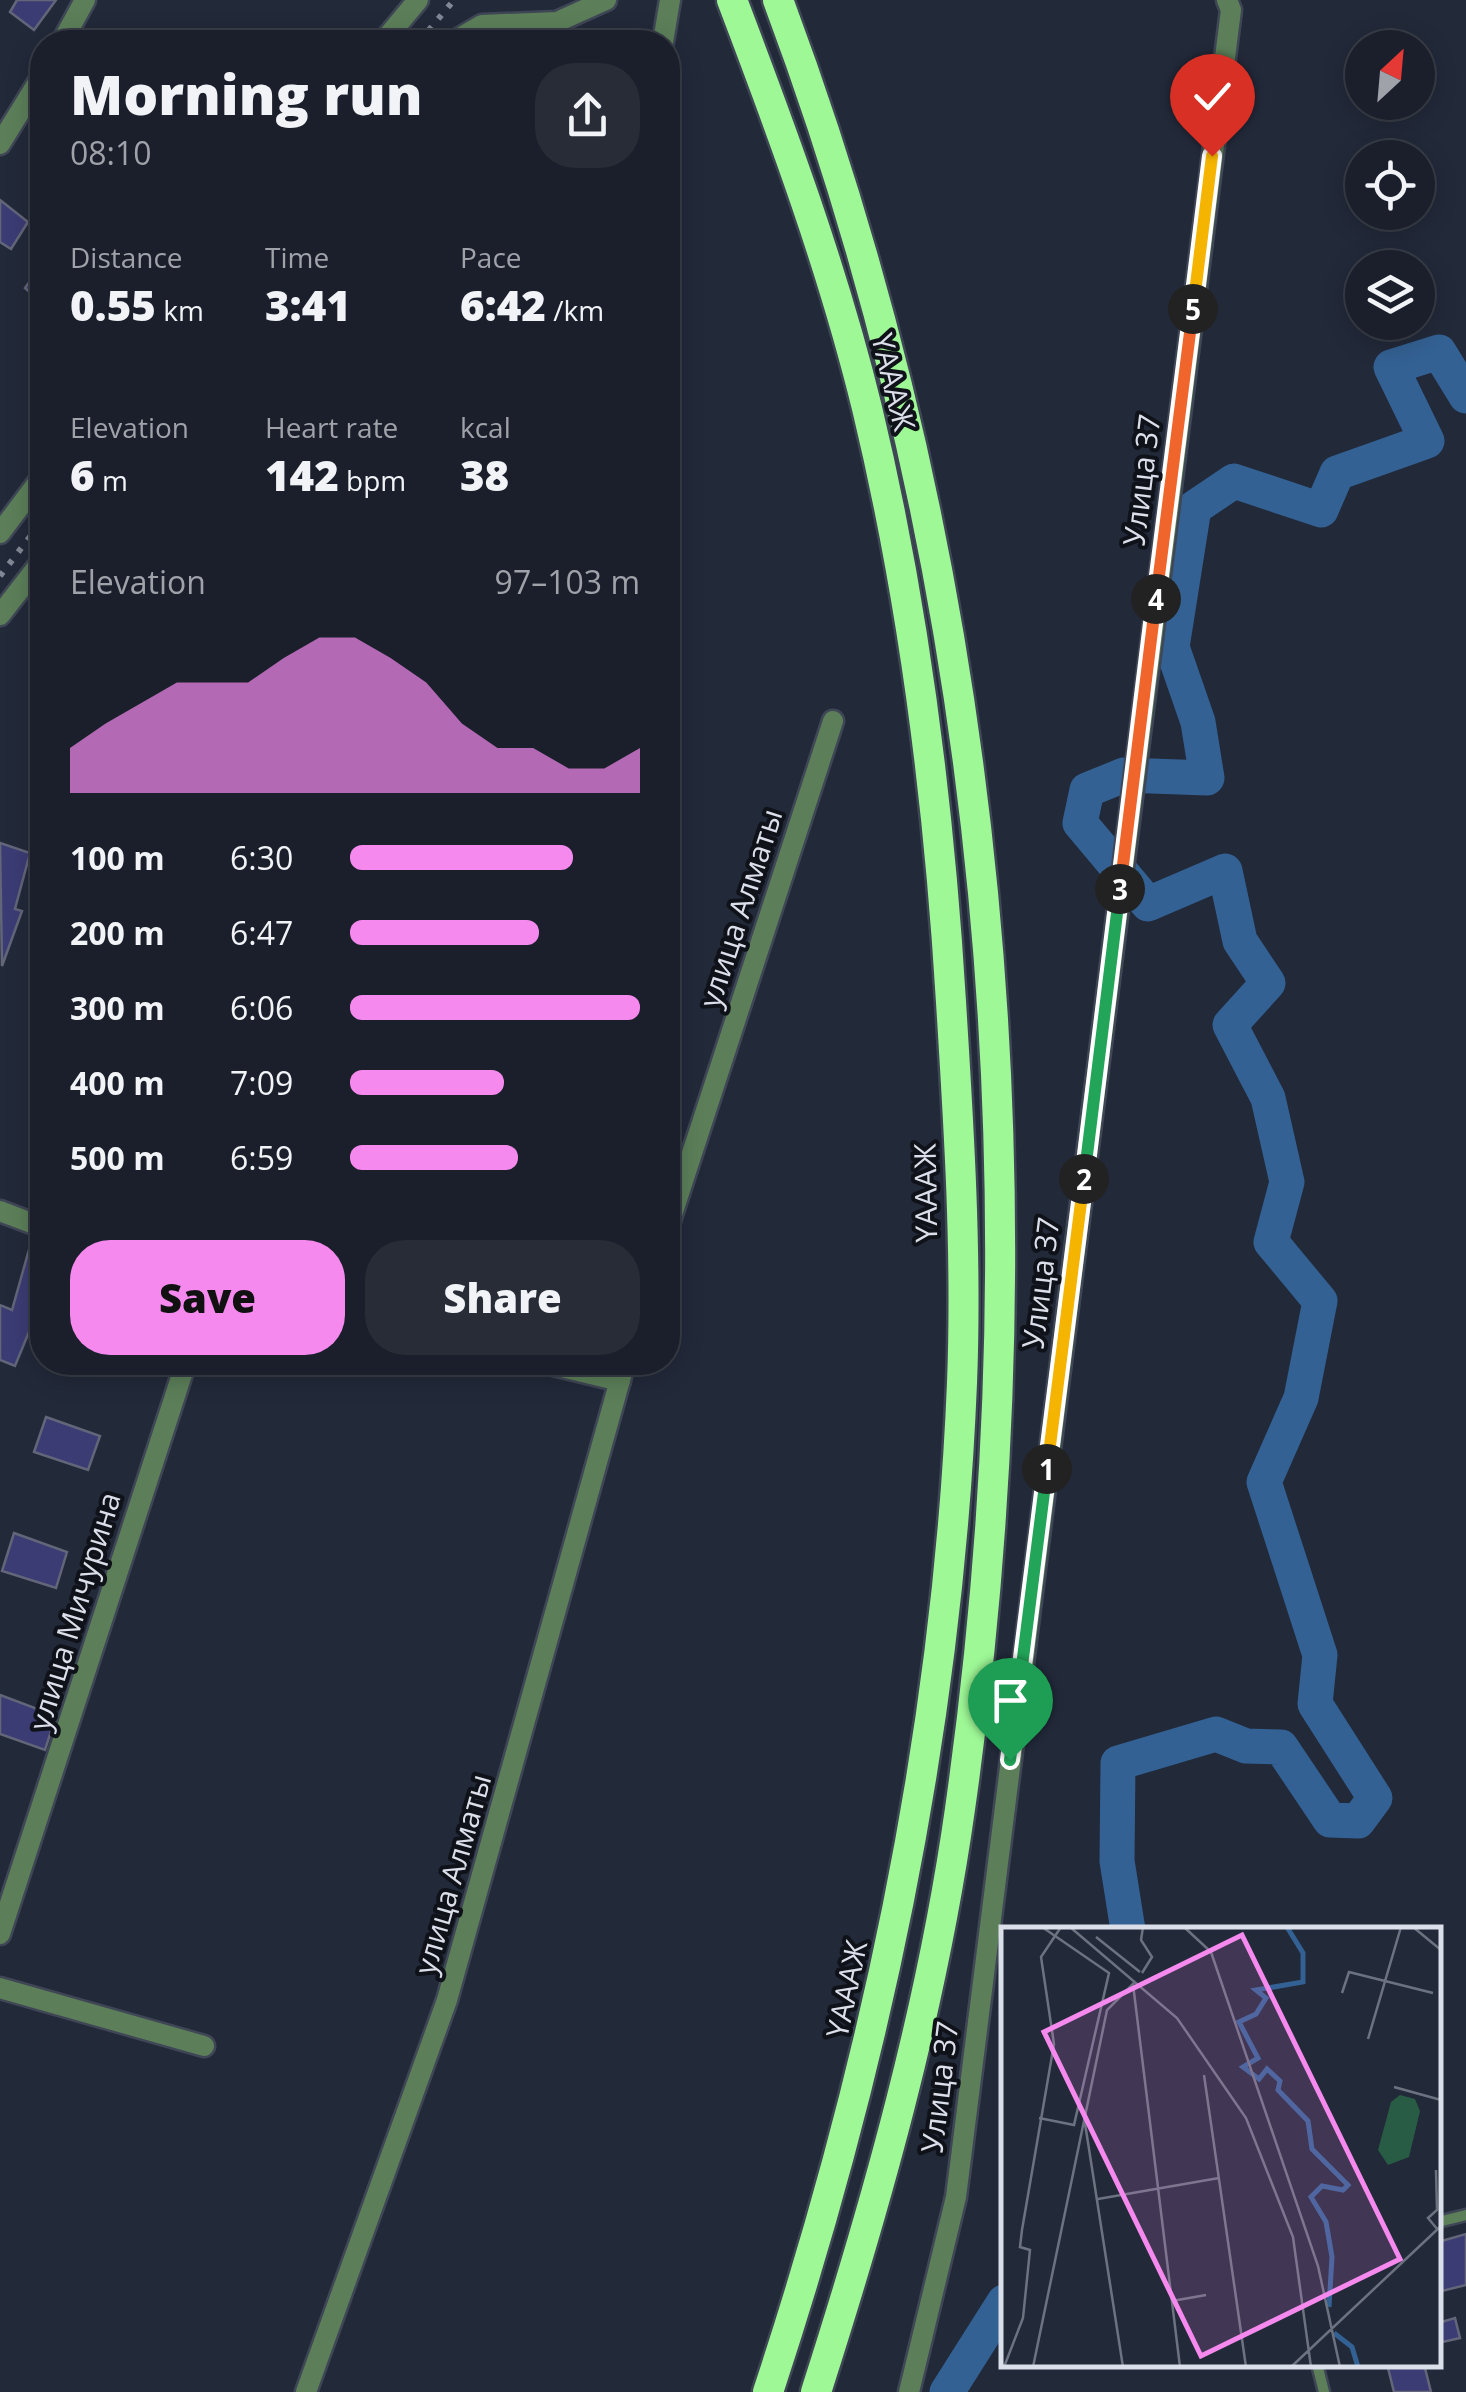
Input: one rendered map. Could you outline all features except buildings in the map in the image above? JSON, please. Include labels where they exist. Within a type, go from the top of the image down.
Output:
[{"type":"highway","name":"ҮАААЖ","points":[[732,0],[806,201],[838,306],[866,404],[909,617],[942,864],[958,1104],[962,1266],[958,1448],[936,1678],[913,1830],[876,2018],[845,2143],[768,2392]]},
{"type":"highway","name":"ҮАААЖ","points":[[778,0],[824,122],[871,281],[930,524],[955,658],[984,929],[1003,1285],[994,1496],[960,1812],[900,2102],[816,2392]]},
{"type":"street","points":[[69,30],[85,0]]},
{"type":"street","points":[[393,30],[418,0]]},
{"type":"street","points":[[474,30],[482,25],[556,22],[606,0]]},
{"type":"street","points":[[664,30],[670,0]]},
{"type":"street","name":"Улица 37","points":[[909,2392],[956,2197],[1231,10],[1227,0]]},
{"type":"street","points":[[0,144],[30,95]]},
{"type":"street","points":[[0,533],[30,494]]},
{"type":"street","points":[[0,615],[30,576]]},
{"type":"street","name":"улица Алматы","points":[[680,1190],[833,722]]},
{"type":"street","points":[[0,1211],[30,1222]]},
{"type":"street","name":"улица Мичурина","points":[[0,1934],[182,1375]]},
{"type":"street","name":"улица Алматы","points":[[306,2392],[448,2000],[622,1375]]},
{"type":"street","points":[[0,1988],[204,2046]]},
{"type":"lane","points":[[1441,2221],[1466,2215]]},
{"type":"lane","points":[[1317,2367],[1324,2392]]},
{"type":"waterway","points":[[1128,1927],[1117,1861],[1118,1763],[1216,1734],[1246,1746],[1281,1747],[1330,1820],[1358,1821],[1375,1798],[1315,1704],[1320,1655],[1264,1482],[1301,1398],[1320,1301],[1271,1242],[1287,1182],[1268,1098],[1230,1025],[1268,983],[1240,941],[1225,871],[1148,904],[1080,823],[1087,790],[1124,775],[1207,778],[1198,722],[1172,647],[1194,508],[1234,481],[1321,510],[1337,473],[1427,441],[1391,367],[1439,352],[1466,396]]},
{"type":"waterway","points":[[947,2392],[1001,2307]]},
{"type":"railway","points":[[429,30],[454,0]]},
{"type":"railway","points":[[0,576],[30,537]]},
{"type":"route","points":[[1010,1760],[1212,156]]}]
